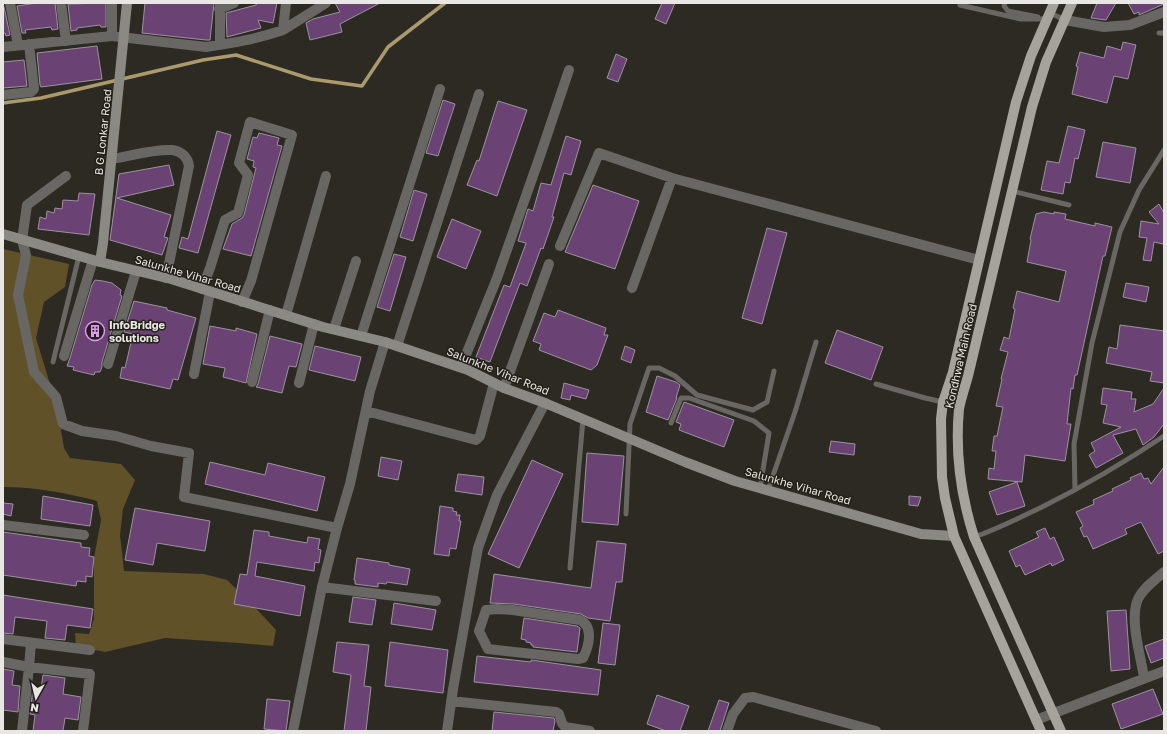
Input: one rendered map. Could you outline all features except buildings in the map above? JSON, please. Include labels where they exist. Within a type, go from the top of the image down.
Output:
[{"type":"main road","name":"Kondhwa Main Road","points":[[1041,731],[954,536],[945,498],[942,477],[941,419],[943,402],[952,372],[1016,102],[1031,56],[1054,3]]},
{"type":"main road","name":"Kondhwa Main Road","points":[[1061,731],[974,537],[965,506],[961,485],[958,449],[959,408],[968,376],[1032,107],[1046,62],[1072,3]]},
{"type":"main road","points":[[947,390],[963,394]]},
{"type":"street","points":[[10,3],[18,45]]},
{"type":"street","points":[[61,3],[66,41]]},
{"type":"street","points":[[112,3],[112,36]]},
{"type":"street","name":"B G Lonkar Road","points":[[96,261],[112,159],[127,3]]},
{"type":"street","points":[[220,45],[220,6],[234,3]]},
{"type":"street","points":[[283,30],[286,3]]},
{"type":"street","points":[[3,47],[112,36],[206,46],[220,45],[266,36],[283,30],[326,3]]},
{"type":"street","points":[[1065,20],[1104,27],[1130,25],[1164,12]]},
{"type":"street","points":[[3,95],[31,92],[34,89],[29,44]]},
{"type":"street","points":[[461,367],[497,278],[540,156],[568,70]]},
{"type":"street","points":[[361,336],[440,89]]},
{"type":"street","points":[[397,346],[480,94]]},
{"type":"street","points":[[194,374],[210,268],[225,220],[238,213],[248,175],[239,163],[250,122],[292,135],[251,281],[242,302]]},
{"type":"street","points":[[112,159],[172,150],[180,152],[188,161],[189,166],[166,278]]},
{"type":"street","points":[[560,246],[598,153],[672,178],[979,260]]},
{"type":"street","points":[[66,176],[27,205],[22,240],[26,255],[18,295],[34,372],[56,397],[63,424],[82,431],[116,436],[151,446],[189,453],[184,497],[337,528]]},
{"type":"street","points":[[286,315],[326,176]]},
{"type":"street","points":[[632,288],[672,178]]},
{"type":"street","name":"Salunkhe Vihar Road","points":[[3,234],[96,261],[166,278],[314,324],[385,342],[461,367],[504,388],[545,403],[721,476],[921,534],[954,536]]},
{"type":"street","points":[[64,356],[96,261]]},
{"type":"street","points":[[334,329],[356,261]]},
{"type":"street","points":[[504,388],[549,264]]},
{"type":"street","points":[[108,364],[136,271]]},
{"type":"street","points":[[252,382],[270,310]]},
{"type":"street","points":[[299,383],[314,324]]},
{"type":"street","points":[[293,731],[322,587],[350,484],[370,391],[385,342]]},
{"type":"street","points":[[366,411],[476,440],[480,436],[494,383]]},
{"type":"street","points":[[447,731],[478,548],[495,502],[545,403]]},
{"type":"street","points":[[3,525],[84,535]]},
{"type":"street","points":[[1144,678],[1136,630],[1135,611],[1138,598],[1146,587],[1164,572]]},
{"type":"street","points":[[322,587],[436,601]]},
{"type":"street","points":[[486,610],[513,610],[580,620],[585,622],[588,628],[589,638],[586,653],[583,658],[578,659],[510,650],[488,649],[479,631],[486,610]]},
{"type":"street","points":[[464,630],[479,631]]},
{"type":"street","points":[[3,638],[90,650]]},
{"type":"street","points":[[22,731],[31,643]]},
{"type":"street","points":[[3,662],[29,667],[90,674],[83,731]]},
{"type":"street","points":[[1036,720],[1164,671]]},
{"type":"street","points":[[727,731],[733,714],[744,698],[753,697],[876,731]]},
{"type":"street","points":[[451,701],[556,712],[559,714],[565,727],[590,731]]},
{"type":"lane","points":[[1005,3],[1004,6],[1008,11],[1048,16],[1065,20]]},
{"type":"lane","points":[[960,5],[1021,19],[1048,16]]},
{"type":"lane","points":[[1075,490],[1074,444],[1092,343],[1120,232],[1140,190],[1164,150]]},
{"type":"lane","points":[[1012,191],[1069,205]]},
{"type":"lane","points":[[53,362],[79,256]]},
{"type":"lane","points":[[764,489],[795,412],[816,342]]},
{"type":"lane","points":[[626,514],[630,424],[649,368],[659,368],[675,376],[697,395],[753,410],[767,402],[774,371]]},
{"type":"lane","points":[[876,384],[943,402]]},
{"type":"lane","points":[[671,423],[681,398],[689,398],[754,421],[769,433],[764,489]]},
{"type":"lane","points":[[570,568],[583,419]]},
{"type":"lane","points":[[974,537],[995,530],[1075,490],[1129,460],[1164,436]]},
{"type":"shaded area","points":[[3,249],[69,264],[65,287],[44,302],[36,338],[57,407],[64,448],[70,458],[121,464],[135,480],[123,509],[120,535],[124,571],[204,574],[227,580],[276,630],[273,646],[165,638],[105,652],[76,646],[75,633],[89,634],[94,619],[94,558],[101,520],[97,501],[50,491],[3,487]]},
{"type":"waterway","points":[[3,103],[41,98],[203,60],[236,55],[311,79],[362,86],[388,47],[445,3]]},
{"type":"place","name":"InfoBridge solutions","points":[[95,331]]}]
